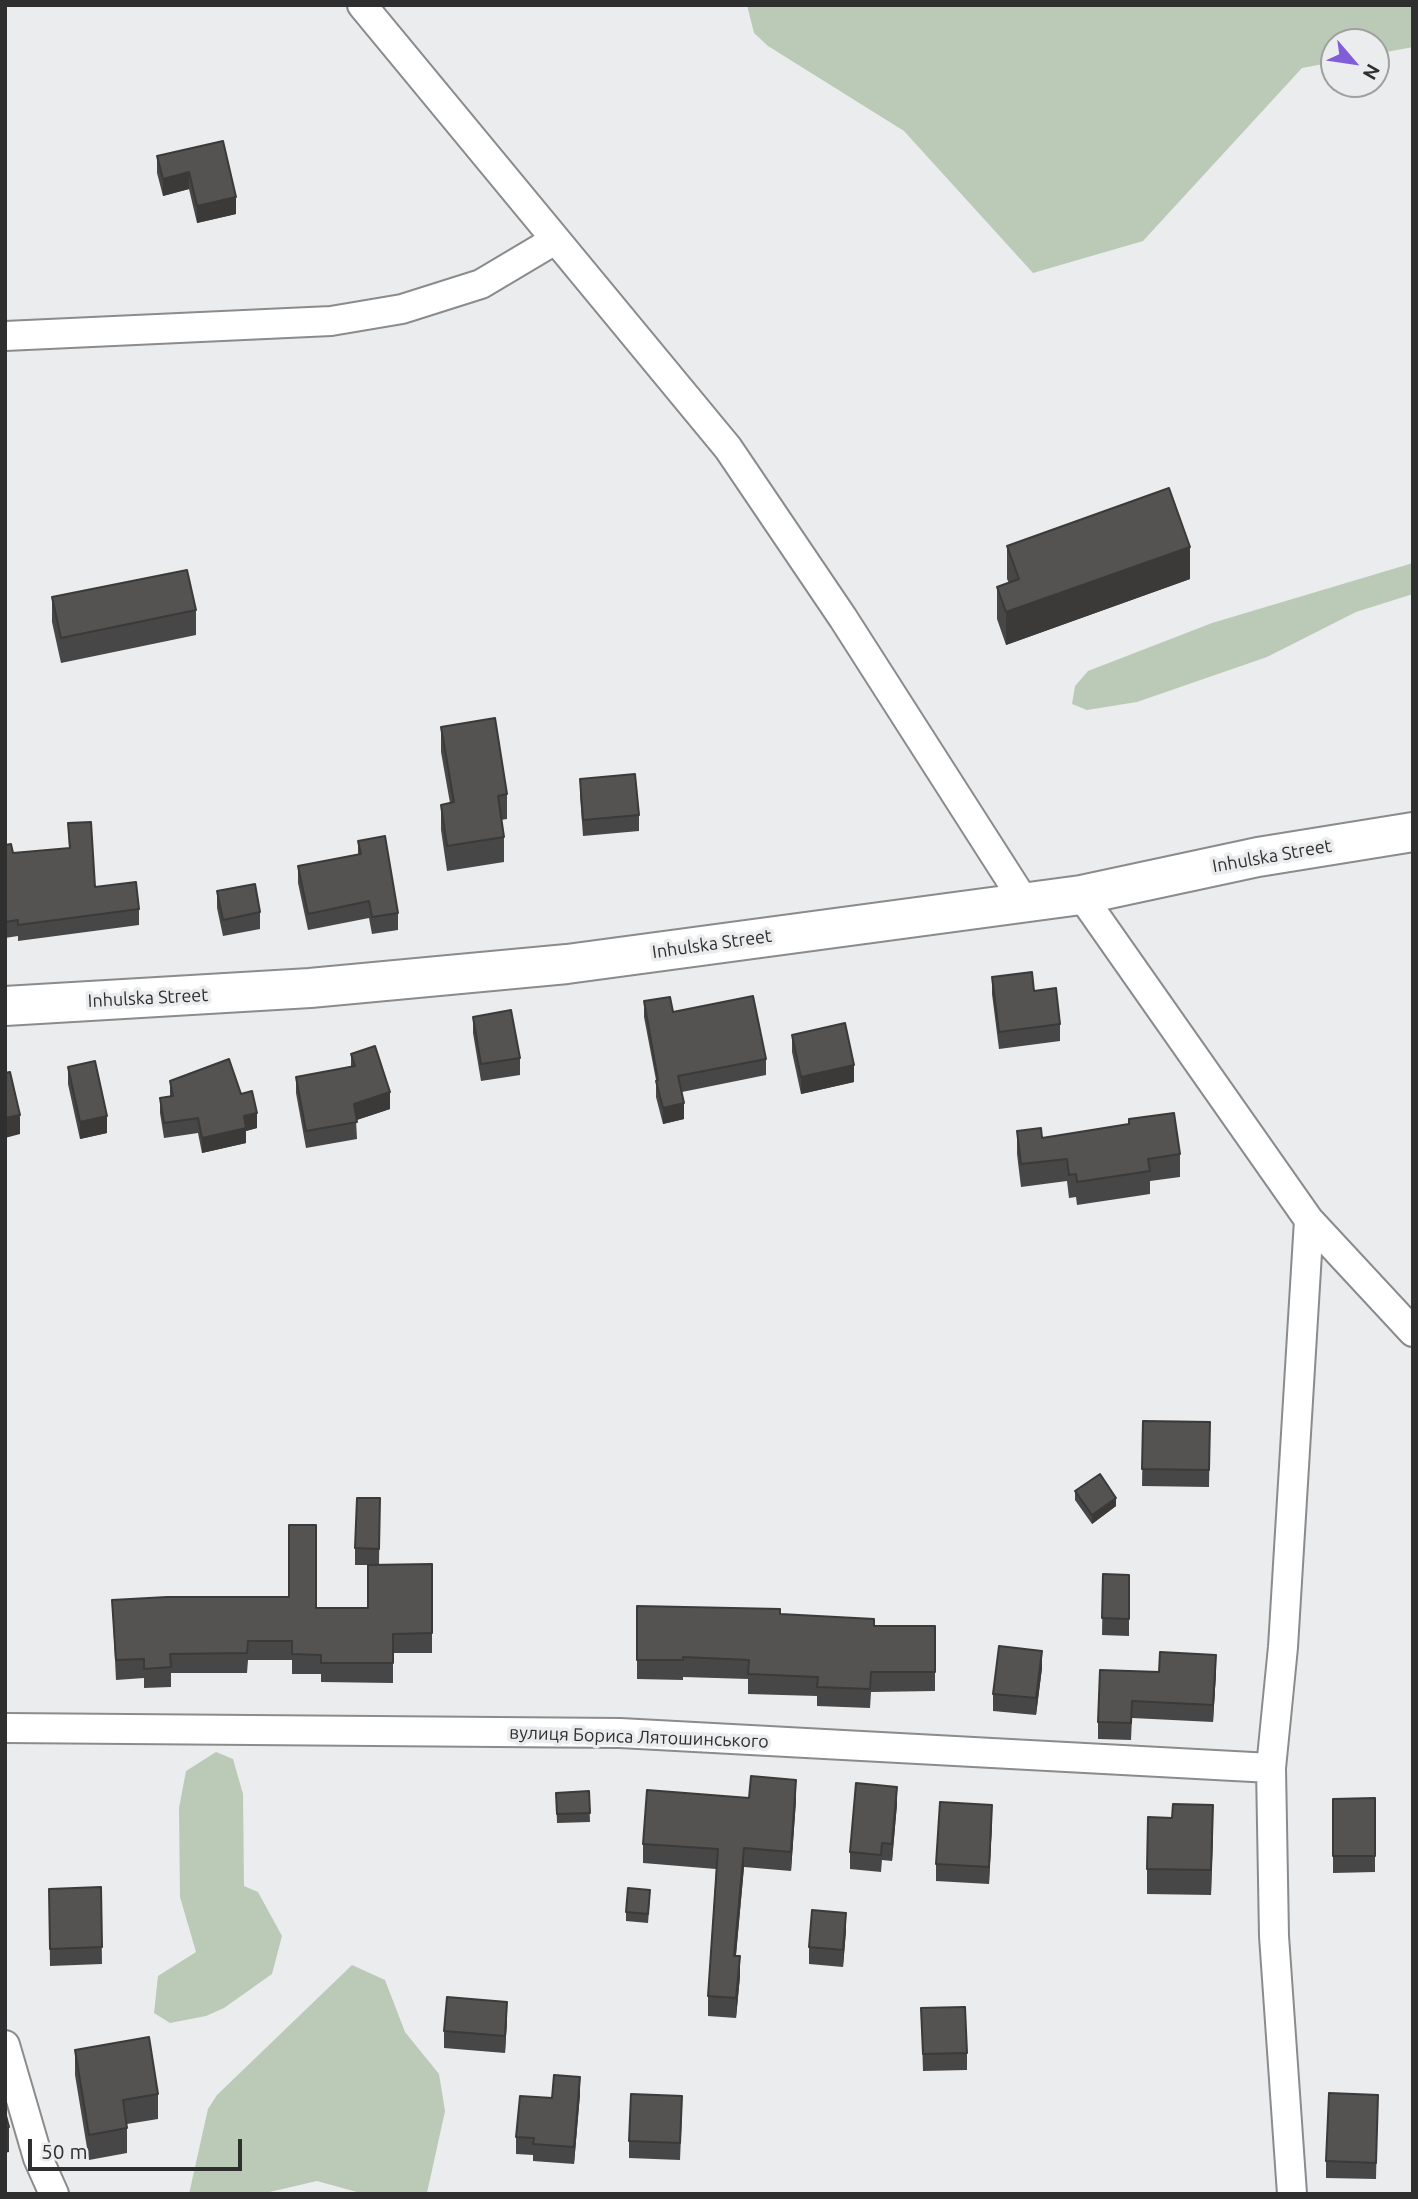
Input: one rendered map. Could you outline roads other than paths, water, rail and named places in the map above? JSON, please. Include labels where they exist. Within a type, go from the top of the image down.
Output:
[{"type":"street","points":[[362,5],[728,447],[843,618],[1024,901]]},
{"type":"street","points":[[5,336],[331,321],[402,309],[481,284],[555,240]]},
{"type":"street","name":"Inhulska Street","points":[[5,1006],[310,988],[567,964],[1081,895],[1258,857],[1413,832]]},
{"type":"street","points":[[1081,895],[1309,1220],[1413,1332]]},
{"type":"street","points":[[1292,2194],[1274,1936],[1271,1768],[1283,1647],[1309,1220]]},
{"type":"street","name":"вулиця Бориса Лятошинського","points":[[5,1728],[620,1733],[1271,1768]]},
{"type":"street","points":[[5,2045],[38,2158],[54,2194]]}]
